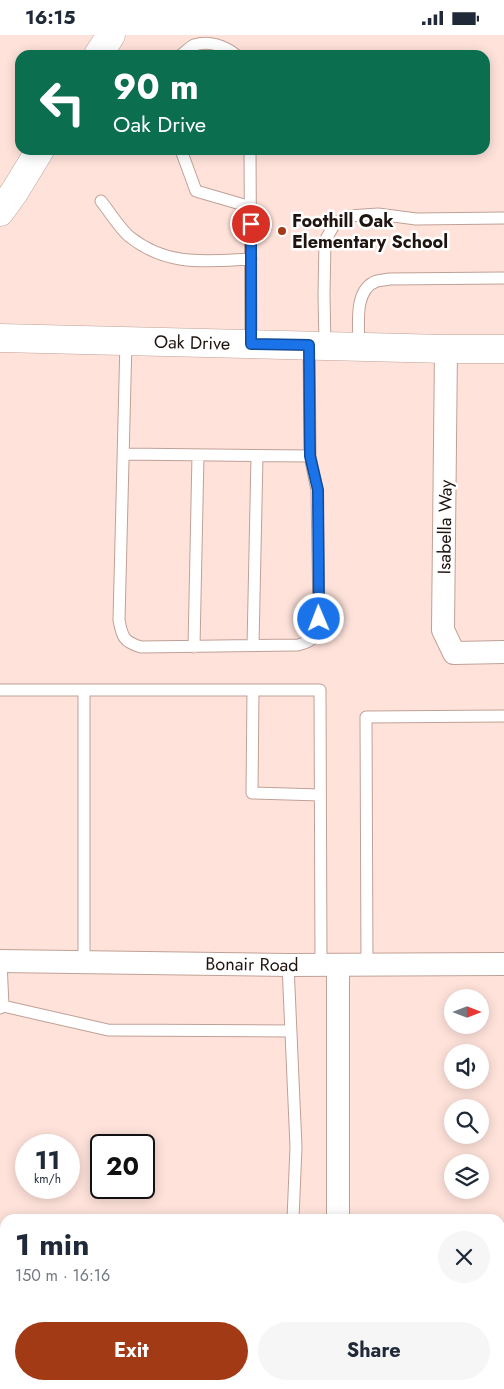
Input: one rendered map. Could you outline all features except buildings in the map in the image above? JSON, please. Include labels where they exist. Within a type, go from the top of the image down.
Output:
[{"type":"street","points":[[101,50],[111,35]]},
{"type":"street","points":[[0,211],[15,191],[37,155]]},
{"type":"street","name":"Oak Drive","points":[[0,338],[504,349]]},
{"type":"street","name":"Isabella Way","points":[[446,349],[444,630],[454,653],[504,652]]},
{"type":"street","name":"Bonair Road","points":[[1,961],[288,965],[504,964]]},
{"type":"street","points":[[329,965],[338,1214]]},
{"type":"lane","points":[[187,50],[193,45],[210,43],[230,50]]},
{"type":"lane","points":[[183,155],[196,191],[251,207]]},
{"type":"lane","points":[[250,155],[251,344]]},
{"type":"lane","points":[[101,201],[129,237],[162,255],[176,260],[251,259]]},
{"type":"lane","points":[[126,341],[119,620],[122,633],[129,644],[141,647],[298,645],[309,642],[317,632],[319,619],[318,490],[310,456],[317,346],[324,295],[325,241],[335,223],[349,216],[378,214],[416,219],[504,218]]},
{"type":"lane","points":[[359,347],[360,300],[368,288],[376,281],[389,279],[504,278]]},
{"type":"lane","points":[[124,454],[310,456]]},
{"type":"lane","points":[[194,647],[198,455]]},
{"type":"lane","points":[[253,646],[257,456]]},
{"type":"lane","points":[[0,690],[320,690],[320,795],[329,965]]},
{"type":"lane","points":[[84,690],[84,962]]},
{"type":"lane","points":[[253,690],[252,793],[320,795]]},
{"type":"lane","points":[[367,965],[366,717],[504,716]]},
{"type":"lane","points":[[1,961],[2,1007],[108,1030],[290,1031]]},
{"type":"lane","points":[[288,965],[296,1147],[293,1214]]},
{"type":"place","name":"Foothill Oak Elementary School","points":[[282,231]]},
{"type":"route","points":[[251,224],[251,344],[309,345],[310,456],[318,490],[319,619]]}]
